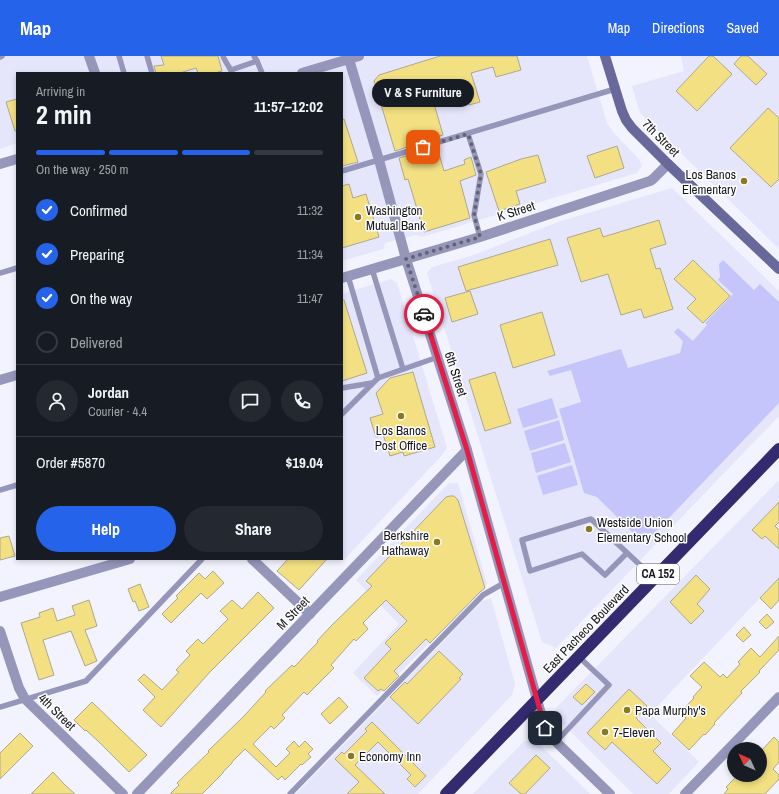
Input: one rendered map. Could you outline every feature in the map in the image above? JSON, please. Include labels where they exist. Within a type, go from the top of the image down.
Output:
[{"type":"highway","name":"East Pacheco Boulevard","points":[[446,794],[779,449]]},
{"type":"street","points":[[89,56],[94,72]]},
{"type":"street","points":[[305,72],[348,58],[359,56]]},
{"type":"street","name":"7th Street","points":[[605,56],[626,120],[632,128],[668,164],[779,268]]},
{"type":"street","name":"6th Street","points":[[348,58],[379,160],[406,259],[467,450],[545,728],[550,736],[610,794]]},
{"type":"street","points":[[0,164],[16,158]]},
{"type":"street","name":"K Street","points":[[345,277],[480,237],[654,179],[668,164]]},
{"type":"street","points":[[0,380],[16,375]]},
{"type":"street","name":"M Street","points":[[137,794],[467,450]]},
{"type":"street","points":[[0,597],[127,560]]},
{"type":"street","points":[[253,560],[310,614]]},
{"type":"street","name":"4th Street","points":[[0,631],[19,688],[26,699],[123,794]]},
{"type":"street","points":[[685,794],[779,697]]},
{"type":"lane","points":[[119,56],[124,72]]},
{"type":"lane","points":[[146,56],[152,72]]},
{"type":"lane","points":[[223,56],[224,60],[232,71],[256,59],[262,72]]},
{"type":"lane","points":[[343,171],[615,89]]},
{"type":"lane","points":[[468,134],[481,174],[474,215],[480,237]]},
{"type":"lane","points":[[0,273],[16,268]]},
{"type":"lane","points":[[372,269],[403,369]]},
{"type":"lane","points":[[345,277],[378,378]]},
{"type":"lane","points":[[343,413],[378,378],[438,357]]},
{"type":"lane","points":[[343,388],[372,383]]},
{"type":"lane","points":[[0,490],[16,485]]},
{"type":"lane","points":[[627,553],[606,575],[582,554],[530,571],[522,540],[592,519],[654,578]]},
{"type":"lane","points":[[0,707],[86,681],[201,560]]},
{"type":"lane","points":[[290,794],[484,595],[504,583]]},
{"type":"lane","points":[[556,742],[609,685],[579,657]]},
{"type":"shaded area","points":[[0,56],[587,56],[607,123],[613,132],[639,159],[642,166],[637,173],[422,237],[416,235],[385,243],[383,249],[343,261],[343,72],[16,72],[16,143],[0,149]]},
{"type":"shaded area","name":"Los Banos Elementary","points":[[681,56],[779,56],[779,249],[640,113],[632,86],[684,71]]},
{"type":"shaded area","name":"Westside Union Elementary School","points":[[672,188],[779,291],[779,416],[556,648],[542,642],[427,273],[432,267],[471,256],[561,221]]},
{"type":"shaded area","points":[[723,260],[754,290],[760,284],[779,302],[779,403],[644,544],[597,497],[584,493],[559,409],[581,402],[571,370],[550,376],[547,371],[621,349],[628,368],[680,353],[683,341],[674,332],[678,328],[693,341],[707,325],[705,323],[733,294],[718,280],[720,277],[719,264]]},
{"type":"shaded area","points":[[391,279],[397,283],[447,448],[344,560],[343,559],[343,294]]},
{"type":"shaded area","points":[[552,398],[558,418],[523,428],[517,409]]},
{"type":"shaded area","points":[[559,420],[564,440],[530,451],[524,431]]},
{"type":"shaded area","points":[[565,443],[571,462],[536,473],[531,453]]},
{"type":"shaded area","points":[[572,465],[578,485],[543,495],[537,476]]},
{"type":"shaded area","points":[[779,480],[779,578],[650,714],[699,762],[669,794],[633,794],[560,721],[556,708]]},
{"type":"shaded area","name":"Berkshire Hathaway","points":[[449,483],[458,483],[487,584],[377,696],[353,673],[399,624],[356,580]]},
{"type":"shaded area","points":[[491,598],[515,684],[512,695],[418,794],[296,794],[482,601]]},
{"type":"shaded area","points":[[524,741],[536,741],[590,794],[473,794]]},
{"type":"building","points":[[161,56],[218,56],[222,71],[198,72],[196,68],[183,72],[156,72],[154,66],[164,65]]},
{"type":"building","points":[[440,56],[517,56],[521,70],[496,77],[493,67],[471,73],[480,102],[469,105],[466,96],[463,97],[460,88],[451,90],[448,80],[429,86],[443,135],[395,151],[374,81],[379,75]]},
{"type":"building","points":[[709,56],[713,56],[732,74],[697,111],[676,91]]},
{"type":"building","points":[[741,56],[748,56],[767,74],[756,85],[734,64]]},
{"type":"building","points":[[16,99],[16,131],[15,131],[6,102]]},
{"type":"building","points":[[768,108],[779,118],[779,179],[771,187],[730,148]]},
{"type":"building","points":[[343,120],[358,162],[343,166]]},
{"type":"building","points":[[617,146],[624,168],[595,178],[587,156]]},
{"type":"building","points":[[437,147],[444,171],[465,164],[464,160],[471,157],[476,175],[460,181],[470,218],[424,232],[408,179],[405,180],[399,158]]},
{"type":"building","points":[[538,155],[546,182],[516,191],[520,204],[499,211],[486,172],[521,159]]},
{"type":"building","name":"Washington Mutual Bank","points":[[349,184],[353,198],[366,194],[379,237],[343,248],[343,186]]},
{"type":"building","points":[[659,220],[666,244],[650,249],[656,269],[660,268],[673,309],[644,318],[641,309],[621,315],[608,274],[581,282],[567,238],[600,228],[603,237]]},
{"type":"building","points":[[550,239],[558,265],[466,291],[458,267]]},
{"type":"building","points":[[693,260],[730,296],[703,323],[687,308],[696,299],[674,279]]},
{"type":"building","points":[[470,291],[478,314],[452,322],[445,298]]},
{"type":"building","points":[[343,300],[344,300],[367,373],[343,381]]},
{"type":"building","points":[[542,312],[555,355],[513,368],[500,325]]},
{"type":"building","name":"Los Banos Post Office","points":[[413,372],[435,447],[404,456],[403,452],[390,456],[383,434],[376,437],[370,418],[383,414],[376,393],[390,378]]},
{"type":"building","points":[[495,372],[511,423],[485,431],[469,380]]},
{"type":"building","points":[[454,496],[458,500],[485,588],[430,643],[426,639],[394,671],[399,676],[384,691],[381,689],[378,691],[364,678],[391,649],[385,643],[407,621],[386,600],[363,623],[368,629],[356,641],[354,639],[331,665],[334,668],[307,695],[304,692],[282,715],[285,718],[274,729],[271,726],[253,744],[276,767],[290,753],[286,749],[294,741],[299,747],[305,741],[313,749],[308,754],[311,757],[302,765],[301,764],[285,780],[282,776],[278,780],[245,749],[202,794],[170,794],[179,785],[177,783],[244,716],[266,692],[265,691],[292,665],[294,667],[332,625],[372,586],[366,581],[446,497]]},
{"type":"building","points":[[779,502],[779,522],[775,526],[779,530],[779,549],[765,536],[762,539],[752,530]]},
{"type":"building","points":[[9,536],[15,556],[0,560],[0,538]]},
{"type":"building","points":[[287,560],[326,560],[299,590],[277,571]]},
{"type":"building","points":[[213,571],[224,583],[207,599],[201,593],[171,623],[162,614],[178,598],[176,596],[199,573],[205,579]]},
{"type":"building","points":[[696,575],[710,589],[697,604],[704,611],[691,624],[670,602]]},
{"type":"building","points":[[779,578],[779,600],[771,609],[760,598]]},
{"type":"building","points":[[140,584],[149,607],[139,611],[135,601],[133,602],[128,589]]},
{"type":"building","points":[[258,592],[274,608],[209,673],[161,727],[143,710],[155,697],[138,680],[144,674],[162,690],[179,672],[176,670],[190,655],[186,651],[198,639],[203,644],[228,619],[220,611],[232,600],[242,609]]},
{"type":"building","points":[[89,600],[97,626],[85,630],[97,661],[85,666],[71,631],[43,640],[54,675],[39,680],[21,623],[40,617],[39,613],[53,608],[57,621],[75,615],[72,606]]},
{"type":"building","points":[[767,614],[774,622],[766,629],[759,622]]},
{"type":"building","points":[[744,627],[751,635],[743,642],[736,635]]},
{"type":"building","points":[[779,636],[779,650],[741,691],[742,693],[714,723],[715,724],[689,750],[672,734],[686,718],[680,713],[702,687],[690,676],[704,662],[720,677],[723,674],[727,678],[740,664],[738,662],[751,648],[760,657]]},
{"type":"building","points":[[439,651],[463,674],[459,678],[461,679],[418,724],[390,697],[405,682],[407,684]]},
{"type":"building","points":[[586,684],[595,692],[582,705],[573,697]]},
{"type":"building","points":[[629,689],[647,706],[636,718],[661,743],[653,751],[671,769],[657,784],[612,742],[605,750],[587,733]]},
{"type":"building","points":[[339,697],[348,707],[330,724],[321,714]]},
{"type":"building","points":[[92,702],[147,755],[129,772],[74,720]]},
{"type":"building","name":"Economy Inn","points":[[372,722],[426,776],[415,787],[407,779],[411,775],[378,742],[355,765],[385,794],[347,794],[359,782],[335,759],[342,752],[344,754],[367,731],[365,729]]},
{"type":"building","points":[[20,733],[33,746],[0,779],[0,753]]},
{"type":"building","points":[[774,737],[779,742],[779,762],[773,769],[779,775],[779,779],[765,794],[724,794],[728,789],[726,787],[731,782],[767,782],[767,745]]},
{"type":"building","points":[[536,755],[550,768],[525,794],[521,794],[509,783]]},
{"type":"building","points":[[53,772],[75,794],[31,794]]},
{"type":"way so far","points":[[423,147],[468,134],[481,174],[474,215],[480,237],[406,259],[424,314]]},
{"type":"place","name":"V & S Furniture","points":[[423,147]]},
{"type":"place","name":"Los Banos Elementary","points":[[744,181]]},
{"type":"place","name":"Washington Mutual Bank","points":[[358,217]]},
{"type":"place","name":"Los Banos Post Office","points":[[401,416]]},
{"type":"place","name":"Westside Union Elementary School","points":[[589,529]]},
{"type":"place","name":"Berkshire Hathaway","points":[[437,542]]},
{"type":"place","name":"Papa Murphy's","points":[[627,710]]},
{"type":"place","name":"7-Eleven","points":[[605,732]]},
{"type":"place","name":"Economy Inn","points":[[351,756]]},
{"type":"route","points":[[424,314],[467,450],[545,728]]}]
